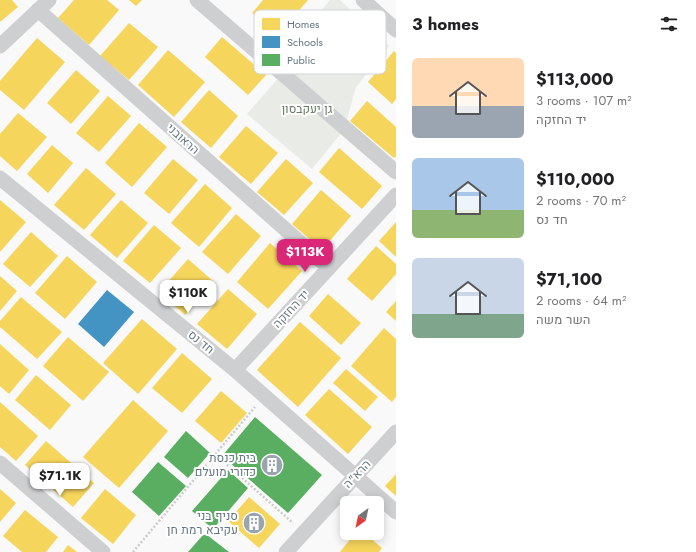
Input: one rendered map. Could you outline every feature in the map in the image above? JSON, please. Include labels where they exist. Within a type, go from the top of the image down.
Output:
[{"type":"street","points":[[196,0],[254,50]]},
{"type":"street","points":[[363,0],[374,10]]},
{"type":"street","points":[[0,46],[44,5]]},
{"type":"street","name":"הראובני","points":[[44,5],[328,268]]},
{"type":"street","points":[[386,21],[396,30]]},
{"type":"street","points":[[282,74],[396,172]]},
{"type":"street","name":"חד נס","points":[[0,178],[235,370],[396,512]]},
{"type":"street","name":"יד החזקה","points":[[235,370],[396,195]]},
{"type":"street","name":"הרא\"ה","points":[[286,552],[396,432]]},
{"type":"street","points":[[0,463],[103,552]]},
{"type":"path","points":[[133,552],[265,396]]},
{"type":"path","points":[[215,454],[303,533]]},
{"type":"green space","points":[[330,0],[340,0],[351,10],[322,10]]},
{"type":"green space","name":"גן יעקבסון","points":[[282,74],[366,74],[356,87],[344,130],[312,169],[247,114]]},
{"type":"building: Homes","points":[[0,0],[12,0],[18,7],[0,22]]},
{"type":"building: Homes","points":[[74,0],[107,0],[119,10],[89,45],[58,18]]},
{"type":"building: Homes","points":[[129,0],[142,0],[136,6]]},
{"type":"building: Homes","points":[[263,0],[308,0],[299,10],[255,10]]},
{"type":"building: Homes","points":[[129,23],[158,47],[129,80],[100,56]]},
{"type":"building: Homes","points":[[222,37],[254,65],[254,74],[266,75],[248,95],[205,57]]},
{"type":"building: Homes","points":[[37,38],[65,62],[24,110],[0,90],[0,81]]},
{"type":"building: Homes","points":[[168,50],[205,82],[174,117],[138,85]]},
{"type":"building: Homes","points":[[394,51],[396,53],[396,99],[392,104],[368,82],[375,74],[386,74],[386,61]]},
{"type":"building: Homes","points":[[76,70],[100,91],[71,124],[47,103]]},
{"type":"building: Homes","points":[[209,90],[238,116],[211,148],[181,122]]},
{"type":"building: Homes","points":[[108,96],[131,116],[99,152],[76,133]]},
{"type":"building: Homes","points":[[367,101],[396,127],[396,156],[394,158],[350,121]]},
{"type":"building: Homes","points":[[18,113],[47,137],[17,171],[0,156],[0,134]]},
{"type":"building: Homes","points":[[139,123],[167,147],[132,187],[105,163]]},
{"type":"building: Homes","points":[[246,126],[278,153],[251,184],[219,157]]},
{"type":"building: Homes","points":[[52,145],[73,163],[48,193],[27,174]]},
{"type":"building: Homes","points":[[339,148],[382,186],[362,209],[319,172]]},
{"type":"building: Homes","points":[[173,159],[198,180],[169,214],[144,193]]},
{"type":"building: Homes","points":[[286,159],[313,183],[284,215],[257,192]]},
{"type":"building: Homes","points":[[86,168],[116,194],[84,230],[54,205]]},
{"type":"building: Homes","points":[[205,184],[232,208],[199,247],[171,223]]},
{"type":"building: Homes","points":[[321,190],[351,216],[322,250],[292,224]]},
{"type":"building: Homes","points":[[0,200],[26,222],[0,252]]},
{"type":"building: Homes","points":[[121,200],[148,223],[117,258],[90,235]]},
{"type":"building: Homes","points":[[236,214],[261,236],[228,274],[202,252]]},
{"type":"building: Homes","points":[[396,222],[396,257],[379,241]]},
{"type":"building: Homes","points":[[154,225],[181,248],[150,283],[123,261]]},
{"type":"building: Homes","points":[[31,232],[58,256],[30,287],[3,264]]},
{"type":"building: Homes","points":[[270,243],[302,271],[268,309],[237,282]]},
{"type":"building: Homes","points":[[376,246],[396,264],[396,274],[372,301],[347,279]]},
{"type":"building: Homes","points":[[67,256],[97,282],[65,319],[35,293]]},
{"type":"building: Homes","points":[[188,259],[214,282],[185,315],[159,292]]},
{"type":"building: Homes","points":[[0,276],[17,291],[0,311]]},
{"type":"building: Homes","points":[[228,289],[257,314],[227,349],[197,324]]},
{"type":"building: Homes","points":[[328,294],[361,323],[341,345],[309,316]]},
{"type":"building: Homes","points":[[21,297],[62,332],[37,359],[0,327],[0,321]]},
{"type":"building: Homes","points":[[396,301],[396,321],[386,312]]},
{"type":"building: Homes","points":[[142,319],[177,349],[138,394],[103,363]]},
{"type":"building: Homes","points":[[300,322],[341,358],[298,407],[257,370]]},
{"type":"building: Homes","points":[[384,328],[396,339],[396,397],[392,402],[351,366]]},
{"type":"building: Homes","points":[[68,337],[109,372],[83,401],[43,366]]},
{"type":"building: Homes","points":[[0,344],[29,370],[9,394],[0,386]]},
{"type":"building: Homes","points":[[182,353],[212,379],[182,413],[152,388]]},
{"type":"building: Homes","points":[[346,369],[378,397],[365,411],[333,383]]},
{"type":"building: Homes","points":[[36,375],[71,405],[50,430],[15,400]]},
{"type":"building: Homes","points":[[329,389],[372,427],[348,454],[305,415]]},
{"type":"building: Homes","points":[[221,391],[247,413],[221,443],[195,421]]},
{"type":"building: Homes","points":[[133,400],[168,431],[119,488],[83,457]]},
{"type":"building: Homes","points":[[0,402],[38,436],[16,461],[0,447]]},
{"type":"building: Homes","points":[[46,441],[94,483],[73,507],[25,465]]},
{"type":"building: Homes","points":[[396,474],[396,496],[385,486]]},
{"type":"building: Homes","points":[[0,489],[16,503],[0,522]]},
{"type":"building: Homes","points":[[105,489],[136,515],[113,544],[81,518]]},
{"type":"building: Homes","name":"סניף בני עקיבא רמת חן","points":[[249,497],[280,524],[259,548],[228,521]]},
{"type":"building: Homes","points":[[25,510],[58,537],[46,552],[22,552],[3,536]]},
{"type":"building: Homes","points":[[349,540],[372,540],[382,548],[379,552],[340,552]]},
{"type":"building: Homes","points":[[68,545],[77,552],[63,552]]},
{"type":"building: Schools","points":[[107,290],[134,312],[104,347],[78,324]]},
{"type":"building: Public","name":"בית כנסת כדורי מועלם","points":[[255,417],[322,475],[288,513],[222,456]]},
{"type":"building: Public","points":[[186,431],[210,453],[188,478],[164,457]]},
{"type":"building: Public","points":[[158,462],[186,486],[159,516],[132,492]]},
{"type":"building: Public","points":[[228,470],[248,488],[213,529],[192,511]]},
{"type":"building: Public","points":[[203,535],[207,535],[229,552],[188,552]]},
{"type":"place","name":"בית כנסת כדורי מועלם","points":[[272,465]]},
{"type":"place","name":"סניף בני עקיבא רמת חן","points":[[254,523]]}]
